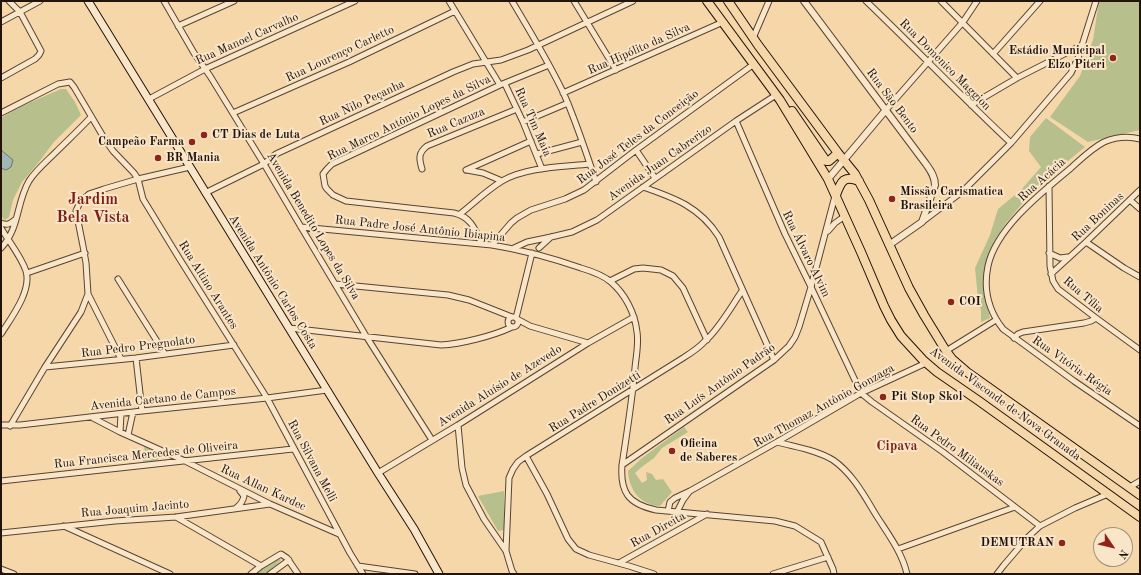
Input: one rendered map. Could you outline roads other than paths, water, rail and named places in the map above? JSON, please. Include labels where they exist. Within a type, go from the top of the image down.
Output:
[{"type":"main road","name":"Avenida Antônio Carlos Costa","points":[[88,1],[378,473],[414,529],[439,574]]},
{"type":"main road","name":"Avenida Visconde de Nova Granada","points":[[708,1],[778,97],[828,179],[884,306],[901,336],[926,363],[937,372],[1140,517]]},
{"type":"main road","points":[[728,1],[753,38],[859,181],[909,288],[952,359],[967,372],[1140,495]]},
{"type":"main road","points":[[778,97],[789,106],[826,161],[829,161],[838,153]]},
{"type":"main road","points":[[836,195],[844,180],[849,178],[859,181]]},
{"type":"street","points":[[1,78],[36,59],[40,55],[40,49],[20,12],[9,1]]},
{"type":"street","points":[[1,22],[40,1]]},
{"type":"street","name":"Avenida Benedito Lopes da Silva","points":[[164,1],[194,53],[264,164],[366,336],[432,440]]},
{"type":"street","points":[[178,26],[234,1]]},
{"type":"street","name":"Rua Manoel Carvalho","points":[[149,99],[205,69],[356,1]]},
{"type":"street","name":"Rua Tim Maia","points":[[449,1],[517,109],[542,169]]},
{"type":"street","points":[[512,1],[549,65],[568,103],[596,182]]},
{"type":"street","points":[[574,1],[616,70]]},
{"type":"street","name":"Rua Nilo Peçanha","points":[[206,193],[264,164],[276,154],[453,72],[473,64],[507,58],[632,1]]},
{"type":"street","points":[[753,38],[769,1]]},
{"type":"street","name":"Rua São Bento","points":[[804,1],[932,173],[935,185],[922,222]]},
{"type":"street","name":"Rua Domenico Maggion","points":[[866,1],[1011,144]]},
{"type":"street","points":[[941,1],[1017,78]]},
{"type":"street","points":[[828,179],[963,22],[977,1]]},
{"type":"street","points":[[993,54],[1040,1]]},
{"type":"street","points":[[888,245],[922,222],[962,191],[1011,144],[1071,73],[1078,58],[1096,1]]},
{"type":"street","name":"Rua Lourenço Carletto","points":[[233,113],[349,62],[455,11]]},
{"type":"street","name":"Rua Hipólito da Silva","points":[[563,93],[723,22]]},
{"type":"street","points":[[971,105],[1017,78],[1082,45]]},
{"type":"street","name":"Rua José Teles da Conceição","points":[[492,244],[511,223],[525,213],[574,196],[596,182],[636,150],[754,64]]},
{"type":"street","points":[[503,85],[549,65]]},
{"type":"street","points":[[1,114],[58,84],[70,82],[74,86],[91,117],[113,151],[129,167],[138,179]]},
{"type":"street","name":"Rua Marco Antônio Lopes da Silva","points":[[460,214],[346,201],[333,195],[327,189],[324,183],[323,174],[332,164],[503,85]]},
{"type":"street","name":"Avenida Juan Cabrerizo","points":[[514,248],[538,239],[572,232],[590,224],[736,121],[778,97]]},
{"type":"street","points":[[523,122],[568,103]]},
{"type":"street","name":"Rua Cazuza","points":[[422,169],[419,159],[420,154],[427,146],[517,109]]},
{"type":"street","points":[[1,248],[8,240],[14,226],[22,198],[34,174],[91,117]]},
{"type":"street","name":"Rua Álvaro Alvim","points":[[736,121],[785,234],[812,287],[861,393]]},
{"type":"street","name":"Rua Acácia","points":[[996,320],[987,300],[986,283],[988,266],[996,246],[1008,227],[1049,186],[1097,146],[1114,138],[1124,137],[1140,139]]},
{"type":"street","points":[[502,181],[483,173],[466,170],[531,141]]},
{"type":"street","points":[[537,154],[582,142]]},
{"type":"street","points":[[636,150],[655,178]]},
{"type":"street","points":[[482,244],[471,224],[460,214],[494,186],[519,174],[542,169],[590,164]]},
{"type":"street","points":[[121,359],[88,294],[85,253],[76,211],[80,202],[89,194],[138,179],[190,167]]},
{"type":"street","name":"Rua Altino Arantes","points":[[138,179],[144,199],[179,258],[267,398]]},
{"type":"street","name":"Rua Tília","points":[[1049,186],[1049,253],[1053,281],[1058,289],[1140,350]]},
{"type":"street","points":[[643,187],[681,201],[698,212],[713,227],[719,237],[774,360]]},
{"type":"street","name":"Rua Boninas","points":[[1051,274],[1140,190]]},
{"type":"street","name":"Rua Luís Antônio Padrão","points":[[622,465],[774,360],[789,346],[799,327],[812,287],[836,195]]},
{"type":"street","points":[[1130,200],[1140,209]]},
{"type":"street","points":[[826,233],[835,223],[845,216]]},
{"type":"street","points":[[1,223],[6,225],[11,223],[16,218]]},
{"type":"street","points":[[1,228],[27,273],[27,281],[22,299],[1,334]]},
{"type":"street","name":"Rua Padre José Antônio Ibiapina","points":[[301,228],[492,244],[514,248],[554,259],[595,273],[610,281]]},
{"type":"street","name":"Avenida Juan Cabrerizo","points":[[539,248],[551,237]]},
{"type":"street","points":[[289,328],[441,345],[457,343],[495,334],[513,321],[535,254],[539,248],[538,239]]},
{"type":"street","points":[[524,251],[528,242]]},
{"type":"street","points":[[1086,242],[1140,277]]},
{"type":"street","points":[[27,273],[85,253]]},
{"type":"street","name":"Rua Boninas","points":[[1049,253],[1060,258],[1068,257]]},
{"type":"street","points":[[707,340],[683,288],[673,276],[661,270],[643,268],[634,270],[610,281],[625,298],[634,317],[638,332],[633,390],[621,477],[626,494],[634,502],[649,508],[775,521],[795,526],[821,542],[834,574]]},
{"type":"street","points":[[118,279],[164,354]]},
{"type":"street","points":[[335,284],[443,294],[469,300],[496,310],[513,321],[588,343]]},
{"type":"street","name":"Rua Padre Donizetti","points":[[506,551],[510,478],[512,469],[518,462],[683,358],[707,340],[742,291]]},
{"type":"street","points":[[10,426],[45,367],[81,312],[88,294]]},
{"type":"street","name":"Avenida Aluísio de Azevedo","points":[[378,473],[458,425],[588,343],[634,317]]},
{"type":"street","points":[[1014,338],[1023,332],[1084,324],[1096,318]]},
{"type":"street","points":[[946,351],[996,320]]},
{"type":"street","name":"Rua Vitória-Régia","points":[[996,320],[1003,329],[1014,338],[1140,426]]},
{"type":"street","points":[[513,321],[530,326]]},
{"type":"street","name":"Rua Pedro Pregnolato","points":[[45,367],[136,358],[234,345]]},
{"type":"street","points":[[136,358],[142,411]]},
{"type":"street","name":"Rua Thomaz Antônio Gonzaga","points":[[668,511],[672,500],[777,442],[861,393],[926,363]]},
{"type":"street","name":"Avenida Caetano de Campos","points":[[1,425],[10,426],[122,414],[327,390]]},
{"type":"street","name":"Rua Pedro Miliauskas","points":[[861,393],[943,452],[1040,526]]},
{"type":"street","name":"Rua Silvana Melli","points":[[267,398],[339,534],[363,574]]},
{"type":"street","points":[[128,435],[133,412]]},
{"type":"street","points":[[120,432],[122,414]]},
{"type":"street","name":"Rua Allan Kardec","points":[[92,417],[120,432],[185,461],[270,504],[339,534]]},
{"type":"street","points":[[458,425],[462,468],[466,485],[484,519],[506,551],[514,574]]},
{"type":"street","points":[[777,442],[832,459],[850,475],[898,549],[907,574]]},
{"type":"street","name":"Rua Francisca Mercedes de Oliveira","points":[[1,481],[293,449]]},
{"type":"street","points":[[526,456],[547,494],[568,539],[576,549],[589,556],[654,574]]},
{"type":"street","points":[[1130,487],[1140,480]]},
{"type":"street","points":[[235,509],[243,500],[244,496],[236,487]]},
{"type":"street","name":"Rua Thomaz Antônio Gonzaga","points":[[677,512],[683,500],[690,491]]},
{"type":"street","points":[[997,574],[1028,537],[1040,526],[1075,508],[1108,494]]},
{"type":"street","name":"Rua Joaquim Jacinto","points":[[1,533],[115,521],[176,517],[270,504]]},
{"type":"street","points":[[898,549],[1015,507]]},
{"type":"street","name":"Rua Direita","points":[[618,563],[707,514]]},
{"type":"street","points":[[176,517],[261,566]]},
{"type":"street","points":[[63,526],[170,574]]},
{"type":"street","points":[[251,574],[261,566],[282,554],[289,560],[298,574]]},
{"type":"street","points":[[773,574],[828,557]]},
{"type":"street","points":[[270,574],[289,560]]},
{"type":"street","points":[[358,566],[415,574]]},
{"type":"street","points":[[1,569],[14,574]]},
{"type":"water","points":[[1,150],[13,160],[11,167],[6,170],[1,168]]},
{"type":"place","name":"Estádio Municipal Elzo Piteri","points":[[1113,58]]},
{"type":"place","name":"CT Dias de Luta","points":[[204,135]]},
{"type":"place","name":"Campeão Farma","points":[[192,142]]},
{"type":"place","name":"BR Mania","points":[[158,158]]},
{"type":"place","name":"Missão Carismatica Brasileira","points":[[892,199]]},
{"type":"place","name":"COI","points":[[951,302]]},
{"type":"place","name":"Pit Stop Skol","points":[[883,397]]},
{"type":"place","name":"Oficina de Saberes","points":[[672,451]]},
{"type":"place","name":"DEMUTRAN","points":[[1062,543]]},
{"type":"district","name":"Jardim Bela Vista","points":[[93,209]]},
{"type":"district","name":"Cipava","points":[[897,446]]}]
